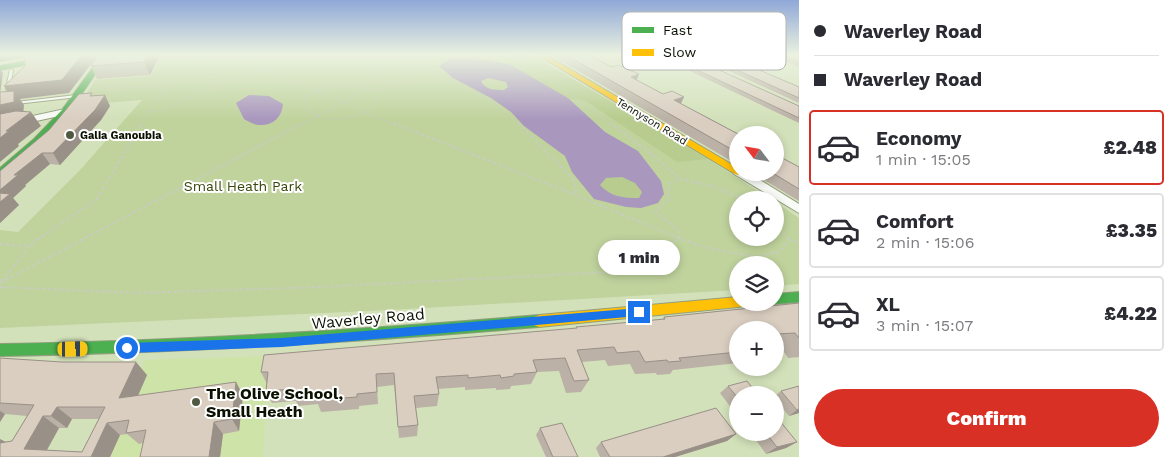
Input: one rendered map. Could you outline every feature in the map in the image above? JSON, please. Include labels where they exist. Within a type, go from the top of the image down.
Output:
[{"type":"street","points":[[0,173],[37,141],[65,112],[90,76]]},
{"type":"street","name":"Tennyson Road","points":[[577,76],[729,167]]},
{"type":"street","points":[[0,126],[65,112]]},
{"type":"street","name":"Tennyson Road","points":[[753,181],[799,209]]},
{"type":"street","points":[[784,298],[799,296]]},
{"type":"street","name":"Waverley Road","points":[[0,350],[182,347],[282,342],[729,303]]},
{"type":"lane","points":[[6,76],[7,95]]},
{"type":"lane","points":[[11,103],[76,96]]},
{"type":"path","points":[[0,283],[31,244],[97,199],[150,112],[168,85],[178,76]]},
{"type":"path","points":[[209,76],[223,83]]},
{"type":"path","points":[[150,112],[166,108],[223,83],[244,76]]},
{"type":"path","points":[[280,76],[366,113],[576,195],[680,240],[708,248],[756,257],[779,252],[789,240]]},
{"type":"path","points":[[0,283],[316,117],[366,89],[373,76]]},
{"type":"path","points":[[366,89],[374,96],[375,104],[366,113],[349,119],[331,120],[316,117],[304,108],[305,98],[316,91],[346,84],[378,90],[405,80],[407,76]]},
{"type":"path","points":[[446,76],[497,105],[533,137],[575,181],[576,195]]},
{"type":"path","points":[[542,76],[574,97],[653,155],[680,179],[712,186],[729,193]]},
{"type":"path","points":[[108,89],[107,91],[110,92],[118,88],[168,85]]},
{"type":"path","points":[[95,90],[108,89],[114,86],[118,86],[118,88]]},
{"type":"path","points":[[680,179],[669,183],[669,199],[656,210],[678,230],[680,240]]},
{"type":"path","points":[[784,234],[789,240],[799,243]]},
{"type":"path","points":[[0,288],[135,293],[610,272],[650,260],[659,248],[680,240]]},
{"type":"path","points":[[0,244],[22,246],[31,244]]},
{"type":"shaded area","points":[[451,76],[530,76],[568,98],[605,132],[638,151],[661,181],[664,194],[658,203],[641,208],[626,207],[594,199],[572,172],[565,156],[524,126],[511,112],[491,98]],"holes":[[[488,78],[506,82],[508,87],[504,90],[494,90],[488,88],[481,81]],[[622,177],[635,183],[642,192],[639,198],[618,196],[608,192],[600,185],[606,178]]]},
{"type":"shaded area","points":[[530,76],[568,76],[708,159],[677,162],[586,101],[568,98]]},
{"type":"shaded area","points":[[249,95],[269,96],[283,104],[279,117],[264,125],[255,124],[244,119],[236,103]]},
{"type":"shaded area","points":[[622,177],[635,183],[642,192],[639,199],[618,196],[600,185],[606,178]]},
{"type":"shaded area","name":"The Olive School, Small Heath","points":[[272,356],[267,385],[263,457],[100,457],[145,360]]},
{"type":"green space","name":"Small Heath Park","points":[[146,76],[569,76],[729,172],[729,181],[742,181],[758,191],[729,191],[729,246],[784,246],[784,208],[799,218],[799,284],[784,285],[784,256],[729,256],[729,290],[390,310],[0,328],[0,230],[18,232],[80,170],[142,100],[79,105],[95,80]]},
{"type":"building","points":[[14,76],[65,76],[62,80],[4,86]]},
{"type":"building","points":[[603,76],[633,76],[631,77],[663,94],[672,91],[684,97],[674,100],[729,129],[729,148]]},
{"type":"building","points":[[710,76],[733,76],[799,106],[799,118]]},
{"type":"building","points":[[751,76],[774,76],[799,87],[799,98]]},
{"type":"building","points":[[14,91],[14,102],[0,105],[0,92]]},
{"type":"building","points":[[92,93],[90,96],[105,95],[95,110],[53,153],[42,153],[14,175],[18,175],[0,190],[0,171],[49,130],[79,94]]},
{"type":"building","points":[[16,111],[31,112],[6,131],[9,131],[0,138],[0,114]]},
{"type":"building","points":[[784,159],[799,167],[799,189],[784,180]]},
{"type":"building","points":[[0,193],[10,194],[0,202]]},
{"type":"building","points":[[799,303],[799,338],[795,333],[784,334],[784,321],[729,321],[729,353],[679,358],[681,361],[645,362],[639,351],[617,353],[614,347],[577,350],[589,380],[574,381],[565,358],[533,360],[537,372],[514,374],[514,376],[501,378],[500,375],[468,378],[468,375],[436,377],[439,394],[414,396],[418,425],[398,427],[394,373],[376,374],[377,392],[357,394],[357,397],[317,400],[317,392],[294,394],[294,389],[266,391],[268,372],[261,372],[264,355],[577,328],[729,310],[784,311],[784,305]]},
{"type":"building","points":[[0,358],[62,362],[136,362],[119,398],[236,382],[232,419],[214,422],[209,457],[140,457],[146,430],[126,433],[129,420],[107,423],[91,457],[0,457],[0,443],[12,441],[34,405],[0,403]],"holes":[[[57,407],[105,407],[82,452],[24,449],[43,416],[51,416]]]},
{"type":"building","points":[[747,381],[751,386],[729,387],[728,386]]},
{"type":"building","points":[[799,386],[799,409],[797,410],[784,395],[784,390]]},
{"type":"building","points":[[716,408],[729,425],[729,436],[663,457],[610,457],[601,442]]},
{"type":"building","points":[[562,423],[578,457],[553,457],[540,428]]},
{"type":"building","points":[[784,426],[797,442],[777,447],[772,441],[784,441]]},
{"type":"traffic: fast","points":[[0,173],[37,141],[65,112],[90,76]]},
{"type":"traffic: fast","points":[[784,298],[799,297]]},
{"type":"traffic: fast","points":[[0,350],[270,341],[539,321]]},
{"type":"traffic: slow","points":[[577,76],[729,167]]},
{"type":"traffic: slow","points":[[539,321],[729,303]]},
{"type":"place","name":"Galia Ganoubia","points":[[70,135]]},
{"type":"place","name":"The Olive School, Small Heath","points":[[196,402]]},
{"type":"route","points":[[127,348],[282,342],[639,312]]}]
